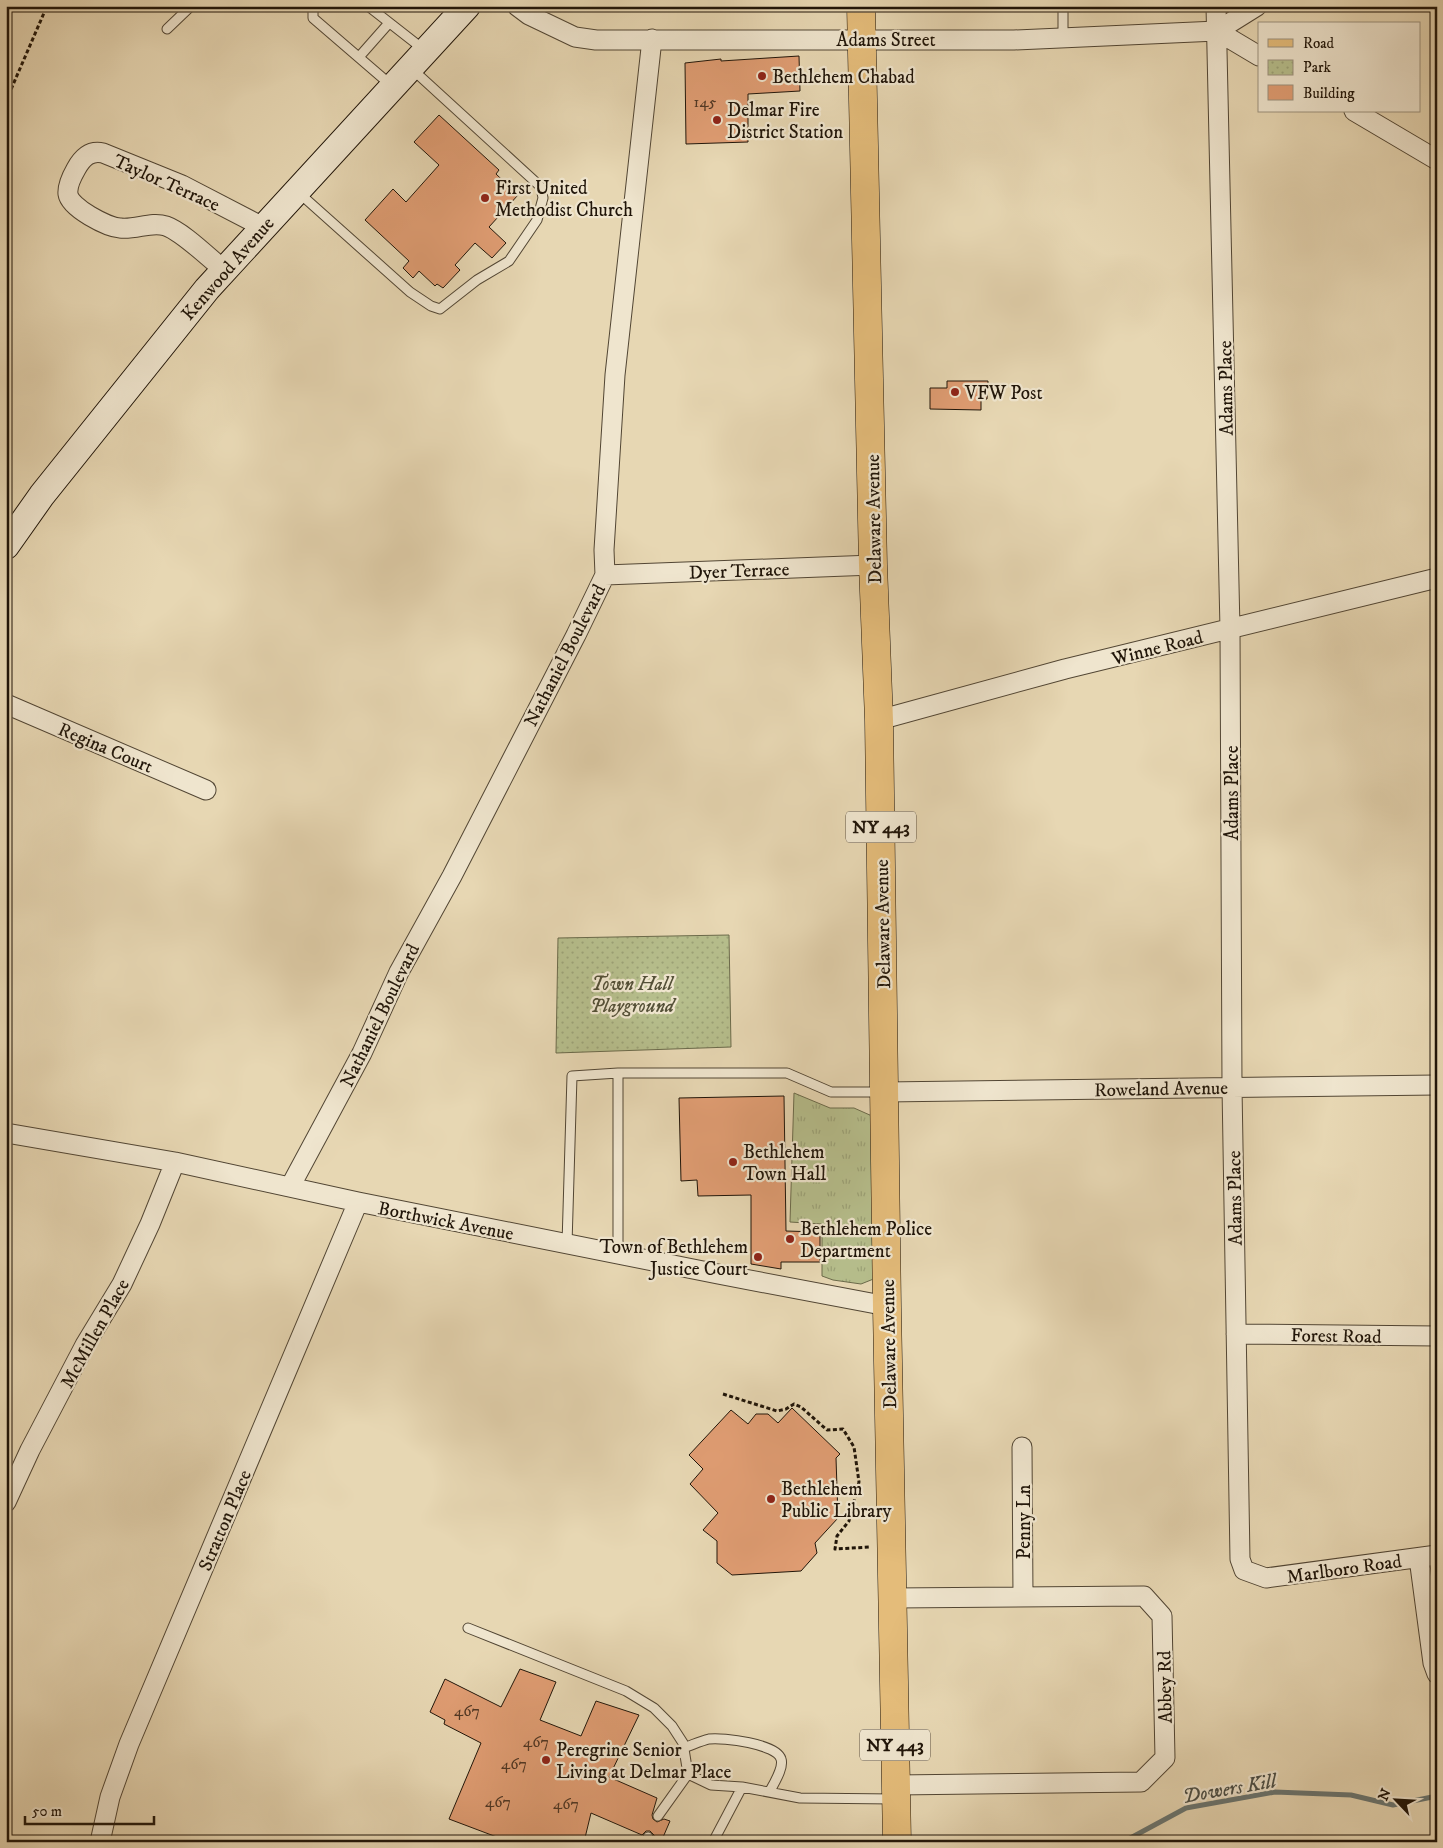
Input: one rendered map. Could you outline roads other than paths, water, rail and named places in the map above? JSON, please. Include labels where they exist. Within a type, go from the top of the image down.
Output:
[{"type":"main road","name":"Kenwood Avenue","points":[[6,546],[42,495],[207,289],[467,6]]},
{"type":"main road","name":"Delaware Avenue","points":[[861,6],[879,720],[897,1842]]},
{"type":"street","name":"Adams Street","points":[[517,6],[529,15],[576,37],[596,40],[1014,40],[1216,31],[1257,6]]},
{"type":"street","name":"Adams Place","points":[[1216,6],[1230,629],[1232,1087],[1240,1559],[1244,1570],[1252,1574]]},
{"type":"street","points":[[1216,31],[1258,55]]},
{"type":"street","name":"Nathaniel Boulevard","points":[[290,1187],[362,1053],[398,972],[452,876],[576,635],[605,574],[604,550],[615,375],[652,39]]},
{"type":"street","points":[[1356,112],[1437,160]]},
{"type":"street","name":"Taylor Terrace","points":[[224,270],[168,227],[157,224],[121,228],[109,226],[71,203],[68,193],[72,176],[80,162],[84,157],[96,151],[103,153],[182,185],[263,227]]},
{"type":"street","name":"Dyer Terrace","points":[[605,574],[874,565]]},
{"type":"street","name":"Winne Road","points":[[879,720],[1065,669],[1437,578]]},
{"type":"street","name":"Regina Court","points":[[6,704],[206,790]]},
{"type":"street","name":"Roweland Avenue","points":[[885,1092],[1437,1085]]},
{"type":"street","name":"Borthwick Avenue","points":[[6,1133],[175,1162],[358,1202],[887,1306]]},
{"type":"street","name":"McMillen Place","points":[[6,1502],[30,1450],[81,1354],[122,1284],[150,1224],[175,1162]]},
{"type":"street","name":"Stratton Place","points":[[100,1842],[110,1797],[129,1744],[358,1202]]},
{"type":"street","name":"Forest Road","points":[[1236,1334],[1437,1336]]},
{"type":"street","name":"Penny Ln","points":[[1022,1447],[1023,1597]]},
{"type":"street","points":[[1428,1556],[1434,1663],[1437,1674]]},
{"type":"street","name":"Marlboro Road","points":[[1252,1574],[1266,1578],[1428,1556]]},
{"type":"street","name":"Abbey Rd","points":[[893,1598],[1144,1596],[1162,1616],[1165,1758],[1141,1782],[896,1792]]},
{"type":"lane","points":[[167,29],[191,6]]},
{"type":"lane","points":[[317,6],[313,10],[313,18],[393,86]]},
{"type":"lane","points":[[296,191],[410,292],[431,306],[440,309],[477,280],[509,261],[537,220],[543,198],[541,187],[418,59],[389,23],[368,6]]},
{"type":"lane","points":[[1063,6],[1063,38]]},
{"type":"lane","points":[[359,57],[389,23]]},
{"type":"lane","points":[[618,1073],[618,1254]]},
{"type":"lane","points":[[567,1244],[572,1076],[618,1073],[787,1073],[831,1092],[885,1092]]},
{"type":"lane","points":[[468,1628],[626,1691],[654,1708],[672,1726],[682,1743],[688,1774],[658,1816]]},
{"type":"lane","points":[[683,1748],[710,1739],[734,1739],[776,1751],[782,1764],[770,1791]]},
{"type":"lane","points":[[688,1774],[711,1785],[770,1791],[800,1798],[896,1792]]},
{"type":"lane","points":[[713,1842],[742,1787]]},
{"type":"waterway","name":"Dowers Kill","points":[[1123,1842],[1186,1808],[1275,1792],[1351,1795],[1393,1805],[1437,1796]]},
{"type":"place","name":"Bethlehem Chabad","points":[[762,76]]},
{"type":"place","name":"Delmar Fire District Station","points":[[717,120]]},
{"type":"place","name":"First United Methodist Church","points":[[485,198]]},
{"type":"place","name":"VFW Post","points":[[955,392]]},
{"type":"place","name":"Bethlehem Town Hall","points":[[733,1162]]},
{"type":"place","name":"Bethlehem Police Department","points":[[790,1239]]},
{"type":"place","name":"Town of Bethlehem Justice Court","points":[[758,1257]]},
{"type":"place","name":"Bethlehem Public Library","points":[[771,1499]]},
{"type":"place","name":"Peregrine Senior Living at Delmar Place","points":[[546,1760]]},
{"type":"park label","name":"Town Hall Playground","points":[[632,994]]}]
